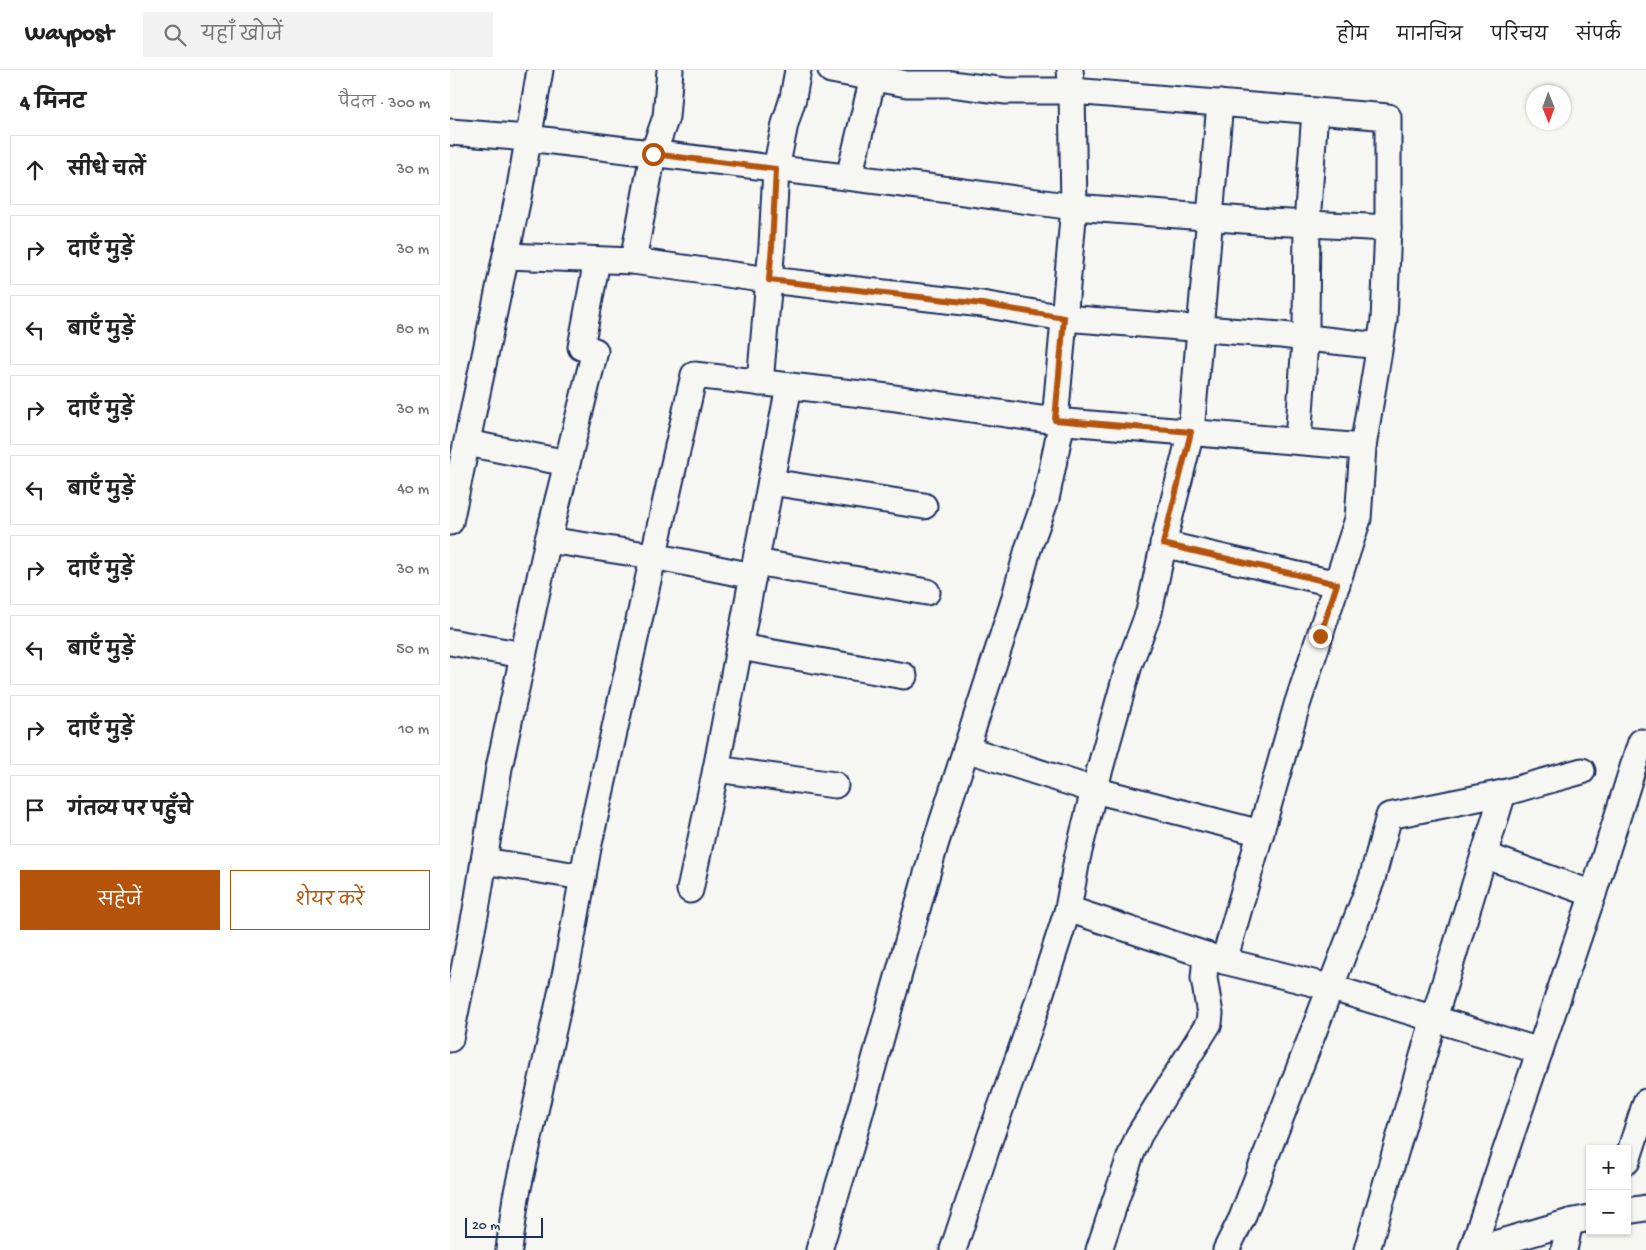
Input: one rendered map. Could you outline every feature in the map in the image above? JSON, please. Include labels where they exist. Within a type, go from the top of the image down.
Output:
[{"type":"street","points":[[450,522],[460,454],[506,256],[540,70]]},
{"type":"street","points":[[634,261],[653,154],[666,117],[670,70]]},
{"type":"street","points":[[760,383],[772,246],[776,169],[798,70]]},
{"type":"street","points":[[831,70],[880,76],[907,84],[951,84],[972,78],[1006,91],[1071,81],[1220,103],[1388,117],[1388,228],[1384,320],[1363,447],[1358,519],[1298,706],[1261,833],[1215,958],[1204,978],[1210,1014],[1209,1023],[1140,1135],[1130,1157],[1099,1250]]},
{"type":"street","points":[[849,177],[880,76]]},
{"type":"street","points":[[819,1250],[852,1145],[934,845],[1013,604],[1028,549],[1046,499],[1058,421],[1064,318],[1074,207],[1071,81]]},
{"type":"street","points":[[952,1250],[1034,1014],[1068,909],[1077,859],[1094,790],[1129,665],[1149,612],[1163,544],[1191,432],[1220,103]]},
{"type":"street","points":[[1298,442],[1305,337],[1307,224],[1315,112]]},
{"type":"street","points":[[450,132],[528,138],[849,177],[1074,207],[1388,228]]},
{"type":"street","points":[[506,256],[634,261],[769,280],[982,304],[1064,318],[1305,337],[1380,346]]},
{"type":"street","points":[[450,1039],[476,910],[499,768],[548,540],[594,350],[582,347],[597,260]]},
{"type":"street","points":[[509,1250],[516,1197],[566,971],[588,848],[694,375],[888,397],[1058,421],[1363,447]]},
{"type":"street","points":[[690,890],[740,647],[789,386]]},
{"type":"street","points":[[460,454],[567,463]]},
{"type":"street","points":[[771,482],[924,506]]},
{"type":"street","points":[[548,540],[653,556],[927,592]]},
{"type":"street","points":[[1163,544],[1337,584]]},
{"type":"street","points":[[450,642],[523,655]]},
{"type":"street","points":[[740,647],[904,676]]},
{"type":"street","points":[[1473,1250],[1593,894],[1641,742]]},
{"type":"street","points":[[966,749],[1094,790],[1261,833]]},
{"type":"street","points":[[716,768],[835,785]]},
{"type":"street","points":[[1226,1250],[1242,1218],[1372,880],[1389,816],[1504,793],[1582,771]]},
{"type":"street","points":[[1367,1250],[1434,1018],[1504,793]]},
{"type":"street","points":[[1484,855],[1593,894]]},
{"type":"street","points":[[484,861],[583,878]]},
{"type":"street","points":[[1068,909],[1215,958],[1330,987],[1540,1052]]},
{"type":"street","points":[[1631,1149],[1646,1102]]},
{"type":"street","points":[[1631,1211],[1646,1208]]},
{"type":"street","points":[[1473,1250],[1580,1220]]},
{"type":"street","points":[[1564,1250],[1580,1220]]},
{"type":"route","points":[[653,154],[776,169],[769,280],[982,304],[1064,318],[1055,420],[1191,432],[1163,544],[1337,584],[1320,636]]}]
